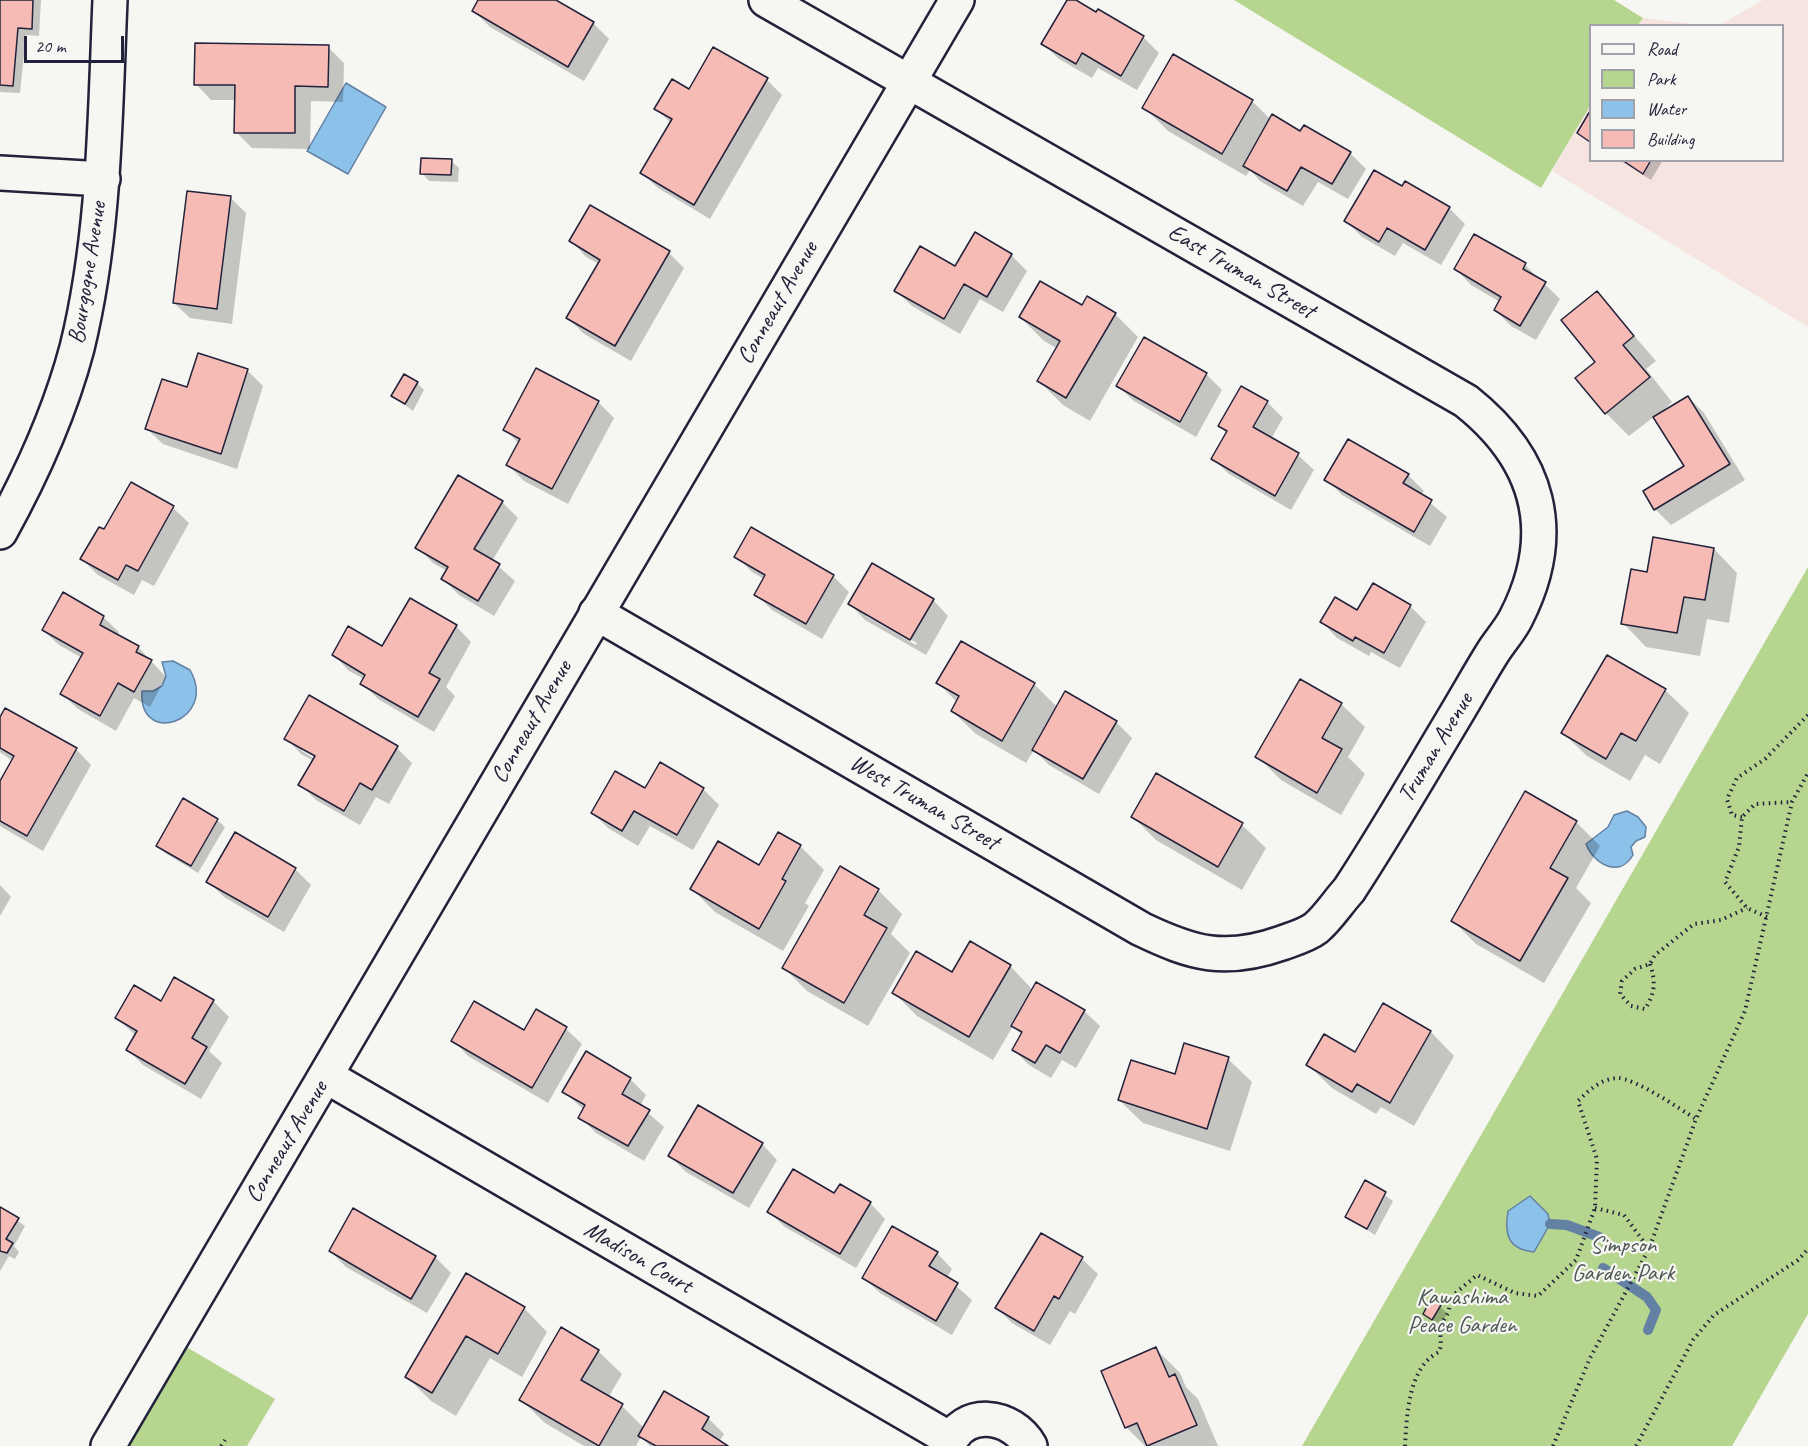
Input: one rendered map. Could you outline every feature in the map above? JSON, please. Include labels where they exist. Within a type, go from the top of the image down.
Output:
[{"type":"street","name":"Bourgogne Avenue","points":[[0,532],[51,427],[77,347],[92,275],[102,179],[110,0]]},
{"type":"street","name":"East Truman Street","points":[[766,0],[1466,401],[1508,440],[1523,464],[1537,500]]},
{"type":"street","name":"Conneaut Avenue","points":[[108,1446],[957,0]]},
{"type":"street","points":[[0,173],[102,179]]},
{"type":"street","name":"Truman Avenue","points":[[1264,949],[1315,928],[1349,890],[1377,848],[1515,619],[1526,593],[1537,556],[1537,500]]},
{"type":"street","name":"West Truman Street","points":[[596,613],[1141,929],[1179,947],[1206,954],[1264,949]]},
{"type":"street","name":"Madison Court","points":[[326,1076],[949,1443],[960,1429],[972,1421],[987,1418],[1014,1426],[1030,1446]]},
{"type":"path","points":[[1742,817],[1732,815],[1727,799],[1737,778],[1765,759],[1808,716]]},
{"type":"path","points":[[1553,1446],[1590,1358],[1649,1250],[1696,1119],[1744,1011],[1792,802],[1808,773]]},
{"type":"path","points":[[1767,917],[1747,908],[1725,882],[1739,847],[1742,817],[1755,804],[1792,802]]},
{"type":"path","points":[[1650,964],[1655,979],[1652,997],[1645,1009],[1631,1006],[1620,994],[1623,981],[1635,969],[1650,964],[1655,955],[1694,924],[1721,920],[1747,908]]},
{"type":"path","points":[[1405,1446],[1407,1415],[1419,1369],[1427,1358],[1439,1352],[1440,1326],[1448,1313],[1452,1296],[1477,1275],[1515,1293],[1538,1296],[1576,1260],[1594,1208],[1597,1159],[1578,1101],[1592,1086],[1618,1078],[1653,1092],[1696,1119]]},
{"type":"path","points":[[1594,1208],[1624,1215],[1649,1250]]},
{"type":"path","points":[[1636,1446],[1693,1340],[1714,1316],[1798,1260],[1808,1249]]},
{"type":"path","points":[[221,1446],[225,1440]]},
{"type":"shaded area","points":[[1763,0],[1808,0],[1808,327],[1552,171],[1589,108],[1589,162],[1784,162],[1784,24],[1722,24]]},
{"type":"shaded area","points":[[1643,18],[1694,24],[1639,24]]},
{"type":"green space","points":[[1234,0],[1614,0],[1643,18],[1639,24],[1589,24],[1589,108],[1541,188]]},
{"type":"green space","name":"Simpson Garden Park","points":[[1808,567],[1808,1314],[1732,1446],[1302,1446]]},
{"type":"green space","points":[[171,1338],[275,1399],[247,1446],[109,1446]]},
{"type":"water","points":[[346,83],[386,107],[348,174],[307,151]]},
{"type":"water","points":[[173,661],[190,670],[196,688],[194,703],[187,714],[175,721],[163,723],[152,719],[144,709],[142,691],[153,691],[162,686],[166,676],[162,662]]},
{"type":"water","points":[[1627,811],[1638,817],[1646,827],[1645,837],[1636,841],[1631,847],[1633,855],[1628,862],[1621,866],[1608,866],[1595,858],[1586,844],[1608,827],[1614,815]]},
{"type":"water","points":[[1530,1196],[1548,1214],[1550,1224],[1534,1252],[1518,1248],[1513,1244],[1507,1227],[1508,1211]]},
{"type":"building","points":[[0,0],[33,0],[32,29],[18,28],[13,86],[0,85]]},
{"type":"building","points":[[478,0],[556,0],[594,22],[568,67],[472,11]]},
{"type":"building","points":[[1067,0],[1076,0],[1096,12],[1098,9],[1144,36],[1121,76],[1082,53],[1076,64],[1041,44]]},
{"type":"building","points":[[195,43],[329,45],[328,87],[295,86],[295,133],[234,133],[235,85],[194,85]]},
{"type":"building","points":[[713,47],[768,78],[694,205],[640,173],[672,119],[654,109],[672,79],[689,89]]},
{"type":"building","points":[[1173,54],[1253,100],[1222,154],[1142,108]]},
{"type":"building","points":[[1589,113],[1589,141],[1577,133]]},
{"type":"building","points":[[1272,114],[1300,131],[1304,125],[1351,152],[1332,184],[1301,167],[1287,191],[1243,166]]},
{"type":"building","points":[[421,158],[452,159],[451,175],[420,174]]},
{"type":"building","points":[[1625,162],[1650,162],[1643,174]]},
{"type":"building","points":[[1374,170],[1402,186],[1405,181],[1450,207],[1425,250],[1387,228],[1379,242],[1344,221]]},
{"type":"building","points":[[187,191],[231,196],[217,309],[173,303]]},
{"type":"building","points":[[590,205],[670,251],[615,346],[566,318],[600,260],[569,241]]},
{"type":"building","points":[[975,232],[1012,254],[987,297],[964,284],[944,319],[894,291],[920,246],[955,266]]},
{"type":"building","points":[[1474,234],[1526,263],[1523,269],[1546,282],[1520,326],[1494,310],[1501,297],[1454,269]]},
{"type":"building","points":[[1040,281],[1082,305],[1087,296],[1116,313],[1066,398],[1037,381],[1060,341],[1019,317]]},
{"type":"building","points":[[1597,291],[1634,336],[1623,345],[1650,377],[1605,414],[1575,378],[1595,362],[1561,320]]},
{"type":"building","points":[[1144,337],[1207,373],[1180,422],[1116,386]]},
{"type":"building","points":[[198,353],[248,369],[221,454],[145,429],[162,379],[187,387]]},
{"type":"building","points":[[536,368],[599,401],[552,489],[506,465],[520,439],[503,430]]},
{"type":"building","points":[[404,374],[418,382],[405,404],[391,396]]},
{"type":"building","points":[[1241,386],[1268,401],[1253,427],[1299,453],[1275,496],[1211,459],[1227,431],[1218,426]]},
{"type":"building","points":[[1688,396],[1730,464],[1654,510],[1643,491],[1684,466],[1653,417]]},
{"type":"building","points":[[1348,439],[1409,474],[1403,483],[1432,500],[1414,532],[1324,480]]},
{"type":"building","points":[[458,475],[503,501],[474,549],[500,564],[478,601],[441,579],[448,567],[415,548]]},
{"type":"building","points":[[131,482],[174,506],[138,571],[126,565],[118,580],[80,559],[99,527],[104,529]]},
{"type":"building","points":[[751,527],[834,575],[806,624],[754,595],[765,575],[734,557]]},
{"type":"building","points":[[1653,537],[1714,548],[1705,600],[1684,597],[1677,633],[1621,624],[1631,569],[1647,572]]},
{"type":"building","points":[[872,563],[934,599],[910,640],[848,604]]},
{"type":"building","points":[[1373,583],[1411,605],[1384,653],[1355,637],[1353,641],[1320,622],[1335,597],[1357,610]]},
{"type":"building","points":[[63,592],[104,616],[100,625],[139,646],[136,652],[152,660],[134,692],[118,683],[100,716],[60,694],[83,653],[42,630]]},
{"type":"building","points":[[410,598],[457,625],[429,673],[440,679],[418,717],[360,684],[365,675],[332,655],[348,626],[382,646]]},
{"type":"building","points":[[961,641],[1035,683],[1002,741],[951,711],[959,696],[936,683]]},
{"type":"building","points":[[1607,655],[1666,689],[1636,741],[1621,733],[1606,759],[1561,733]]},
{"type":"building","points":[[1300,679],[1342,703],[1322,738],[1342,749],[1317,793],[1255,757]]},
{"type":"building","points":[[1065,691],[1117,721],[1083,779],[1032,750]]},
{"type":"building","points":[[309,695],[398,746],[372,790],[360,783],[344,811],[298,785],[315,756],[284,739]]},
{"type":"building","points":[[5,708],[77,748],[27,836],[0,821],[0,781],[14,756],[0,748],[0,717]]},
{"type":"building","points":[[660,762],[704,788],[677,835],[634,811],[622,831],[591,813],[615,771],[645,788]]},
{"type":"building","points":[[1156,773],[1243,823],[1218,867],[1131,817]]},
{"type":"building","points":[[1525,791],[1577,821],[1550,868],[1568,878],[1520,961],[1451,921]]},
{"type":"building","points":[[183,798],[218,819],[191,866],[156,846]]},
{"type":"building","points":[[235,832],[296,868],[268,917],[206,882]]},
{"type":"building","points":[[778,832],[801,845],[782,879],[786,881],[759,929],[690,889],[718,841],[759,865]]},
{"type":"building","points":[[840,866],[879,889],[864,915],[887,928],[844,1003],[782,968]]},
{"type":"building","points":[[970,941],[1011,965],[969,1037],[892,993],[916,951],[952,972]]},
{"type":"building","points":[[174,977],[214,1000],[192,1038],[207,1047],[185,1084],[126,1050],[137,1031],[115,1018],[134,985],[161,1001]]},
{"type":"building","points":[[1036,982],[1085,1010],[1060,1053],[1046,1045],[1035,1063],[1012,1050],[1022,1032],[1011,1026]]},
{"type":"building","points":[[474,1001],[524,1030],[536,1009],[567,1027],[532,1088],[451,1041]]},
{"type":"building","points":[[1383,1003],[1431,1031],[1390,1103],[1357,1084],[1352,1092],[1306,1065],[1324,1034],[1355,1052]]},
{"type":"building","points":[[1184,1043],[1229,1057],[1207,1129],[1118,1100],[1131,1060],[1175,1074]]},
{"type":"building","points":[[586,1051],[631,1078],[622,1094],[650,1110],[628,1146],[578,1118],[585,1105],[562,1092]]},
{"type":"building","points":[[698,1105],[763,1143],[733,1193],[668,1156]]},
{"type":"building","points":[[793,1169],[834,1193],[840,1184],[871,1202],[840,1254],[767,1212]]},
{"type":"building","points":[[1365,1180],[1386,1192],[1367,1229],[1345,1217]]},
{"type":"building","points":[[0,1207],[19,1218],[6,1239],[13,1243],[7,1253],[0,1251]]},
{"type":"building","points":[[353,1208],[436,1256],[411,1299],[329,1251]]},
{"type":"building","points":[[892,1226],[938,1252],[929,1266],[958,1283],[936,1321],[862,1278]]},
{"type":"building","points":[[1041,1233],[1083,1257],[1059,1299],[1054,1296],[1034,1331],[995,1308]]},
{"type":"building","points":[[466,1273],[525,1307],[498,1354],[466,1336],[432,1393],[405,1377]]},
{"type":"building","points":[[1431,1299],[1441,1305],[1432,1320],[1423,1314]]},
{"type":"building","points":[[561,1327],[599,1350],[581,1380],[623,1404],[599,1446],[519,1400]]},
{"type":"building","points":[[1156,1347],[1169,1377],[1175,1374],[1197,1425],[1147,1446],[1137,1423],[1125,1428],[1101,1371]]},
{"type":"building","points":[[664,1391],[709,1417],[702,1429],[728,1446],[656,1446],[638,1436]]},
{"type":"waterway","points":[[1550,1224],[1567,1225],[1599,1237]]},
{"type":"waterway","points":[[1603,1268],[1647,1297],[1656,1310],[1648,1330]]},
{"type":"park label","name":"Kawashima Peace Garden","points":[[1462,1312]]}]
